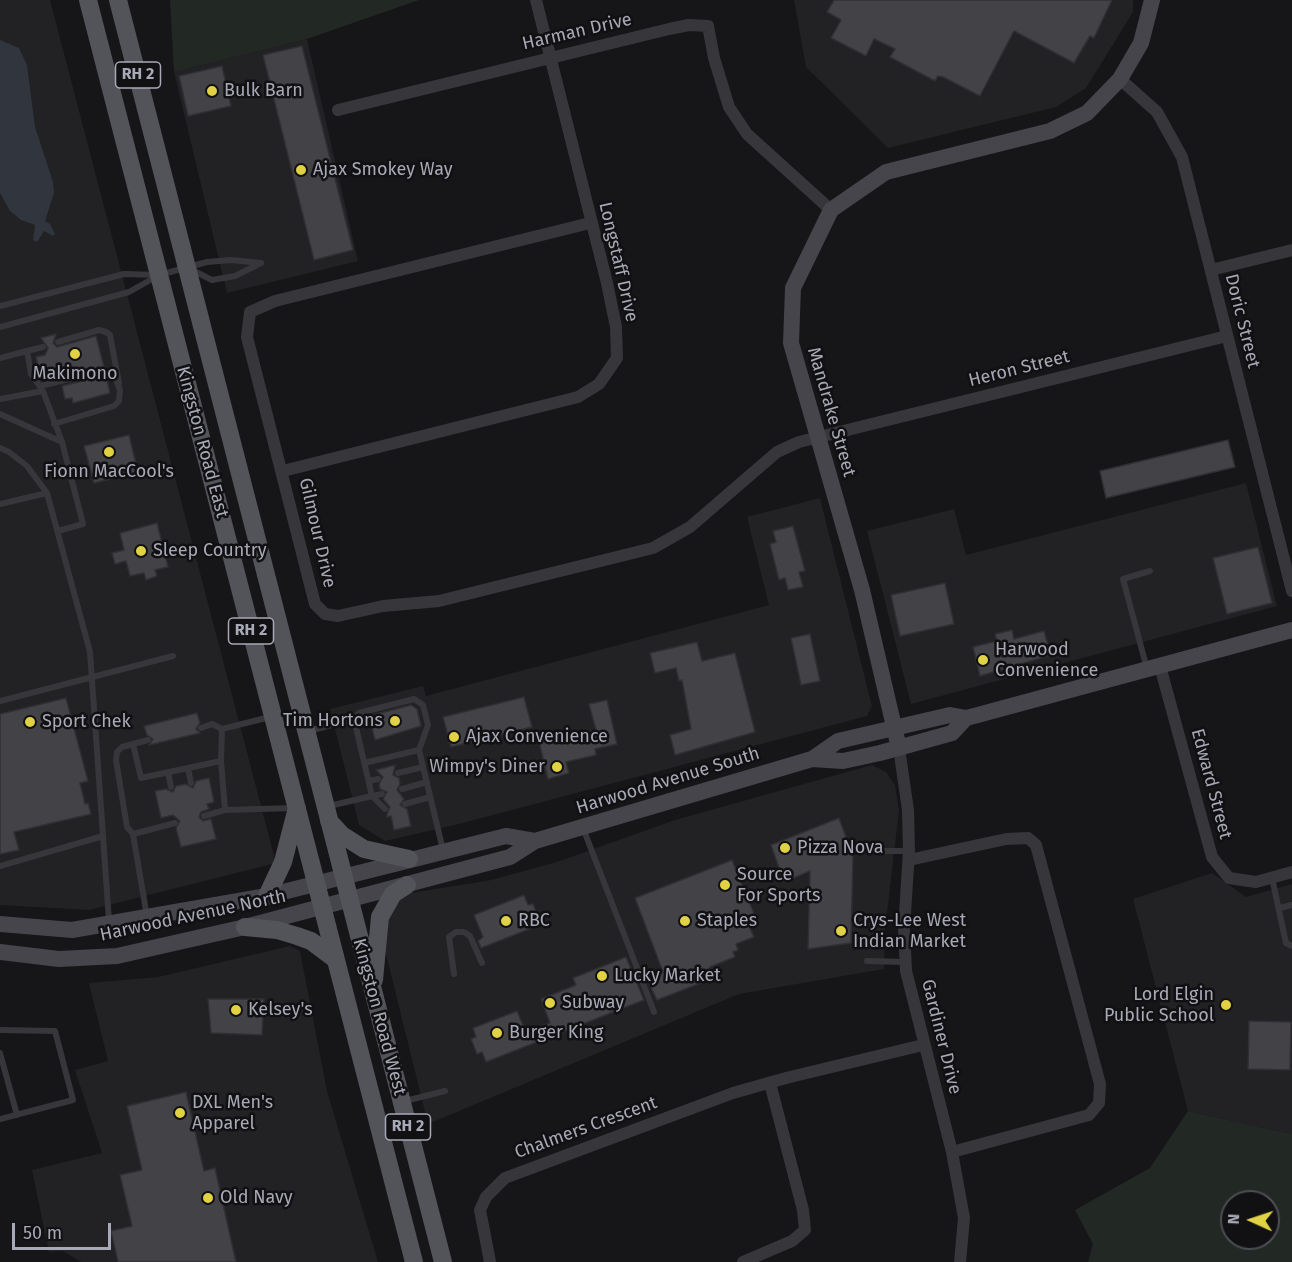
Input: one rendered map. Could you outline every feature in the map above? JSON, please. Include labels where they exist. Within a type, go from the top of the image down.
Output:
[{"type":"main road","name":"Kingston Road East","points":[[88,0],[316,883]]},
{"type":"main road","name":"Kingston Road East","points":[[118,0],[343,876]]},
{"type":"main road","name":"Mandrake Street","points":[[899,748],[862,590],[791,343],[793,288],[831,210],[886,172],[1050,131],[1087,113],[1120,79],[1141,43],[1152,0]]},
{"type":"main road","name":"Harwood Avenue South","points":[[321,906],[510,857],[535,842],[812,759],[838,741],[950,715],[966,718],[1292,630]]},
{"type":"main road","name":"Harwood Avenue South","points":[[812,759],[843,761],[899,748],[952,733],[966,718]]},
{"type":"main road","points":[[267,896],[283,862],[297,808]]},
{"type":"main road","points":[[327,813],[342,835],[364,849],[409,860]]},
{"type":"main road","name":"Harwood Avenue South","points":[[343,876],[506,836],[535,842]]},
{"type":"main road","name":"Harwood Avenue North","points":[[0,924],[72,930],[267,896],[343,876]]},
{"type":"main road","name":"Kingston Road West","points":[[343,876],[443,1262]]},
{"type":"main road","name":"Kingston Road West","points":[[316,883],[414,1262]]},
{"type":"main road","points":[[373,991],[380,917],[393,894],[407,885]]},
{"type":"main road","name":"Harwood Avenue North","points":[[0,952],[59,959],[117,956],[245,927],[321,906]]},
{"type":"main road","points":[[245,927],[277,930],[297,936],[311,941],[335,959]]},
{"type":"street","name":"Longstaff Drive","points":[[283,471],[578,397],[599,384],[617,358],[616,327],[609,294],[536,0]]},
{"type":"street","name":"Harman Drive","points":[[338,110],[551,56],[688,25],[708,26],[714,58],[729,107],[747,134],[831,210]]},
{"type":"street","name":"Doric Street","points":[[1120,79],[1157,112],[1182,157],[1292,591]]},
{"type":"street","name":"Gilmour Drive","points":[[590,223],[275,301],[250,312],[247,337],[283,471],[315,604],[325,614],[338,616],[383,606],[439,601],[653,548],[690,527],[752,471],[777,452],[799,442],[819,438]]},
{"type":"street","points":[[1211,270],[1292,250]]},
{"type":"street","name":"Heron Street","points":[[819,438],[1227,336]]},
{"type":"street","name":"Edward Street","points":[[1153,668],[1212,857],[1229,878],[1256,882],[1292,872]]},
{"type":"street","name":"Gardiner Drive","points":[[899,748],[908,810],[909,856],[904,929],[906,962],[923,1045],[952,1152],[964,1218],[960,1262]]},
{"type":"street","points":[[909,856],[1006,839],[1029,838],[1036,844],[1100,1084],[1099,1103],[1089,1115],[952,1152]]},
{"type":"street","name":"Chalmers Crescent","points":[[490,1262],[480,1210],[486,1197],[506,1178],[722,1097],[923,1045]]},
{"type":"street","points":[[743,1262],[792,1241],[805,1230],[803,1210],[770,1083]]},
{"type":"lane","points":[[0,327],[129,292],[159,275],[187,267],[231,260],[261,262],[235,276],[212,280],[187,267]]},
{"type":"lane","points":[[0,306],[124,274],[159,275]]},
{"type":"lane","points":[[54,424],[114,406],[119,401],[120,390],[110,335],[99,330],[58,342]]},
{"type":"lane","points":[[0,358],[43,347]]},
{"type":"lane","points":[[27,351],[31,374],[41,388],[62,442],[83,524],[58,531]]},
{"type":"lane","points":[[0,399],[98,372],[107,373],[116,380],[120,390]]},
{"type":"lane","points":[[0,414],[62,442]]},
{"type":"lane","points":[[0,448],[27,466],[47,493],[90,652],[109,924]]},
{"type":"lane","points":[[0,504],[47,493]]},
{"type":"lane","points":[[1150,572],[1123,579],[1153,668]]},
{"type":"lane","points":[[0,701],[173,656]]},
{"type":"lane","points":[[306,732],[354,720],[359,713],[414,699],[423,705],[428,725],[419,750],[443,851]]},
{"type":"lane","points":[[201,728],[212,724],[222,729],[274,716]]},
{"type":"lane","points":[[354,720],[372,796],[385,809]]},
{"type":"lane","points":[[222,729],[220,761],[225,810]]},
{"type":"lane","points":[[147,918],[133,834],[127,827],[116,760],[117,752],[122,747],[148,740]]},
{"type":"lane","points":[[133,744],[141,778],[220,761]]},
{"type":"lane","points":[[364,763],[419,750]]},
{"type":"lane","points":[[398,773],[423,767]]},
{"type":"lane","points":[[188,768],[191,783]]},
{"type":"lane","points":[[168,772],[171,787]]},
{"type":"lane","points":[[369,782],[378,779]]},
{"type":"lane","points":[[402,789],[427,782]]},
{"type":"lane","points":[[327,813],[382,794]]},
{"type":"lane","points":[[405,804],[430,797]]},
{"type":"lane","points":[[204,816],[225,810],[297,808]]},
{"type":"lane","points":[[133,834],[175,823]]},
{"type":"lane","points":[[582,827],[654,1012]]},
{"type":"lane","points":[[0,866],[103,836]]},
{"type":"lane","points":[[872,851],[909,856]]},
{"type":"lane","points":[[1272,878],[1286,944],[1292,946]]},
{"type":"lane","points":[[1280,908],[1292,905]]},
{"type":"lane","points":[[454,974],[449,937],[456,932],[464,932],[470,936],[482,963]]},
{"type":"lane","points":[[867,961],[906,962]]},
{"type":"lane","points":[[0,1030],[55,1031],[73,1100],[0,1119]]},
{"type":"lane","points":[[0,1053],[17,1115]]},
{"type":"lane","points":[[402,1102],[445,1091]]},
{"type":"shaded area","points":[[0,0],[50,0],[276,863],[89,910],[0,905]]},
{"type":"shaded area","points":[[170,0],[419,0],[307,39],[174,72]]},
{"type":"shaded area","points":[[794,0],[1133,0],[1133,12],[1086,88],[1056,107],[888,148],[806,67]]},
{"type":"shaded area","points":[[307,39],[358,261],[227,293],[174,72]]},
{"type":"shaded area","points":[[0,40],[19,48],[27,65],[35,127],[53,182],[54,193],[45,221],[50,224],[55,234],[53,236],[44,231],[37,242],[33,240],[35,225],[21,220],[10,211],[0,193]]},
{"type":"shaded area","points":[[1246,483],[1277,606],[911,704],[867,531],[954,509],[966,555]]},
{"type":"shaded area","points":[[820,498],[872,706],[867,716],[459,824],[385,841],[359,825],[330,709],[423,686],[426,696],[769,605],[747,517]]},
{"type":"shaded area","points":[[872,765],[886,772],[895,785],[899,810],[885,931],[884,969],[739,994],[428,1124],[384,946],[385,923],[399,897],[491,880],[557,862],[675,820]]},
{"type":"shaded area","name":"Lord Elgin Public School","points":[[1212,873],[1246,897],[1292,884],[1292,1134],[1188,1111],[1133,899]]},
{"type":"shaded area","points":[[290,946],[300,951],[327,1091],[378,1262],[81,1262],[63,1251],[49,1252],[32,1170],[102,1153],[75,1070],[108,1061],[89,983],[158,977]]},
{"type":"shaded area","points":[[1188,1111],[1292,1134],[1292,1262],[1088,1262],[1093,1244],[1075,1210],[1150,1168]]},
{"type":"building","points":[[834,0],[1112,0],[1094,38],[1090,36],[1074,63],[1014,31],[980,96],[943,77],[938,76],[935,81],[916,71],[890,57],[895,49],[874,39],[866,56],[831,38],[841,20],[827,12]]},
{"type":"building","points":[[302,46],[353,250],[314,260],[263,55]]},
{"type":"building","points":[[222,66],[231,106],[188,116],[179,76]]},
{"type":"building","points":[[56,334],[53,343],[57,347],[96,336],[104,367],[50,378],[48,371],[40,374],[36,357],[45,355],[48,348],[41,338]]},
{"type":"building","points":[[98,377],[107,380],[110,393],[73,403],[72,398],[65,399],[62,386]]},
{"type":"building","name":"Fionn MacCool's","points":[[129,435],[138,472],[94,483],[84,446]]},
{"type":"building","points":[[1228,440],[1235,467],[1106,498],[1100,471]]},
{"type":"building","name":"Sleep Country","points":[[157,523],[168,567],[155,570],[157,576],[146,580],[144,573],[130,576],[126,561],[115,564],[112,553],[124,550],[120,533]]},
{"type":"building","points":[[793,526],[805,571],[799,572],[803,587],[788,590],[785,578],[779,580],[770,544],[776,542],[773,531]]},
{"type":"building","points":[[1258,547],[1272,603],[1227,614],[1213,558]]},
{"type":"building","points":[[945,583],[954,624],[900,636],[891,595]]},
{"type":"building","points":[[1012,630],[1014,639],[1044,631],[1051,655],[980,676],[973,647],[997,641],[995,634]]},
{"type":"building","points":[[810,634],[820,681],[801,685],[791,638]]},
{"type":"building","points":[[697,642],[702,661],[735,653],[755,732],[675,755],[670,735],[691,729],[682,680],[679,681],[676,668],[655,673],[650,653]]},
{"type":"building","points":[[524,697],[532,727],[451,747],[443,717]]},
{"type":"building","points":[[66,698],[88,781],[80,783],[85,804],[88,803],[91,814],[14,832],[19,850],[0,854],[0,714]]},
{"type":"building","points":[[607,700],[617,744],[595,749],[596,755],[566,762],[569,773],[548,779],[538,737],[559,732],[561,739],[596,730],[589,704]]},
{"type":"building","name":"Tim Hortons","points":[[411,705],[417,709],[421,726],[375,740],[369,716]]},
{"type":"building","points":[[197,713],[200,723],[196,729],[200,733],[149,745],[153,739],[147,735],[144,726]]},
{"type":"building","points":[[395,765],[393,775],[399,778],[400,784],[397,790],[404,799],[400,805],[407,809],[411,826],[394,830],[391,816],[387,817],[390,807],[383,799],[387,792],[380,789],[379,784],[383,777],[376,770]]},
{"type":"building","points":[[209,778],[214,802],[207,804],[209,809],[201,812],[199,817],[203,821],[211,819],[216,839],[181,847],[176,828],[180,821],[173,815],[161,818],[155,791],[166,789],[173,792],[176,786],[186,784],[193,788],[196,781]]},
{"type":"building","points":[[839,818],[853,856],[851,943],[808,949],[810,871],[784,882],[771,845]]},
{"type":"building","name":"Staples","points":[[732,860],[757,921],[748,924],[754,937],[736,944],[738,950],[733,952],[735,957],[710,967],[714,978],[657,1000],[646,978],[663,972],[635,898]]},
{"type":"building","name":"RBC","points":[[524,895],[528,905],[533,904],[538,916],[534,918],[537,926],[481,948],[478,941],[483,937],[474,915]]},
{"type":"building","points":[[626,957],[644,1000],[486,1062],[482,1052],[477,1054],[471,1039],[476,1037],[473,1028],[517,1011],[526,1032],[550,1023],[541,999],[576,985],[573,978]]},
{"type":"building","name":"Kelsey's","points":[[208,999],[264,999],[262,1035],[211,1033]]},
{"type":"building","points":[[1249,1021],[1291,1022],[1290,1070],[1248,1069]]},
{"type":"building","points":[[186,1092],[204,1171],[215,1168],[236,1262],[118,1262],[111,1231],[132,1226],[120,1175],[142,1170],[127,1106]]},
{"type":"place","name":"Bulk Barn","points":[[212,91]]},
{"type":"place","name":"Ajax Smokey Way","points":[[301,170]]},
{"type":"place","name":"Makimono","points":[[75,354]]},
{"type":"place","name":"Fionn MacCool's","points":[[109,452]]},
{"type":"place","name":"Sleep Country","points":[[141,551]]},
{"type":"place","name":"Harwood Convenience","points":[[983,660]]},
{"type":"place","name":"Tim Hortons","points":[[395,721]]},
{"type":"place","name":"Sport Chek","points":[[30,722]]},
{"type":"place","name":"Ajax Convenience","points":[[454,737]]},
{"type":"place","name":"Wimpy's Diner","points":[[557,767]]},
{"type":"place","name":"Pizza Nova","points":[[785,848]]},
{"type":"place","name":"Source For Sports","points":[[725,885]]},
{"type":"place","name":"RBC","points":[[506,921]]},
{"type":"place","name":"Staples","points":[[685,921]]},
{"type":"place","name":"Crys-Lee West Indian Market","points":[[841,931]]},
{"type":"place","name":"Lucky Market","points":[[602,976]]},
{"type":"place","name":"Subway","points":[[550,1003]]},
{"type":"place","name":"Lord Elgin Public School","points":[[1226,1005]]},
{"type":"place","name":"Kelsey's","points":[[236,1010]]},
{"type":"place","name":"Burger King","points":[[497,1033]]},
{"type":"place","name":"DXL Men's Apparel","points":[[180,1113]]},
{"type":"place","name":"Old Navy","points":[[208,1198]]}]
